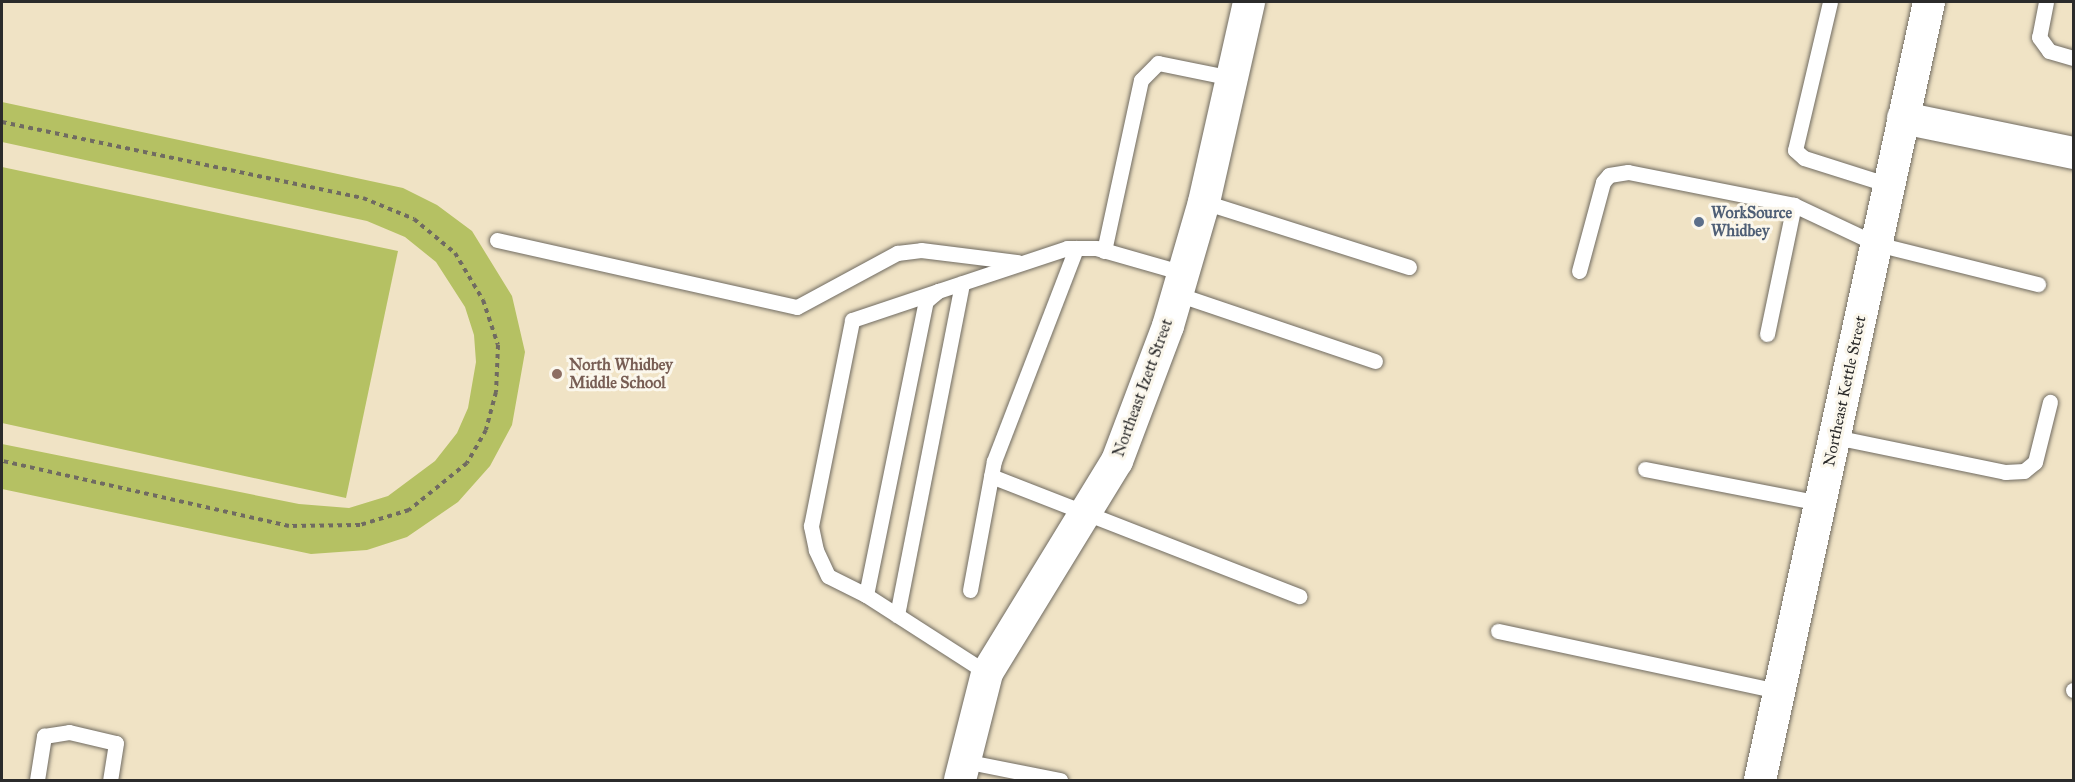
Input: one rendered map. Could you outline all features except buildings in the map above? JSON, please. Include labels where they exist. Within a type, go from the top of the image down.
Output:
[{"type":"street","name":"Northeast Izett Street","points":[[962,771],[987,672],[1117,461],[1180,284],[1204,202],[1249,2]]},
{"type":"street","name":"Northeast Kettle Street","points":[[1760,780],[1929,2]]},
{"type":"street","points":[[1904,118],[2073,153]]},
{"type":"lane","points":[[1830,2],[1795,150],[1804,158],[1889,185]]},
{"type":"lane","points":[[2046,2],[2039,37],[2049,51],[2073,58]]},
{"type":"lane","points":[[1104,251],[1141,80],[1158,63],[1232,78]]},
{"type":"lane","points":[[1579,271],[1603,182],[1610,175],[1628,172],[1794,205],[1877,244],[2038,284]]},
{"type":"lane","points":[[1204,202],[1409,267]]},
{"type":"lane","points":[[1767,334],[1794,205]]},
{"type":"lane","points":[[497,240],[796,306],[897,253],[921,250],[1022,263]]},
{"type":"lane","points":[[970,590],[992,476],[1076,248]]},
{"type":"lane","points":[[987,672],[866,595],[828,576],[816,550],[811,526],[852,320],[1022,263],[1076,248],[1104,251],[1180,284],[1375,361]]},
{"type":"lane","points":[[897,615],[962,283]]},
{"type":"lane","points":[[866,595],[920,315],[926,301],[938,291]]},
{"type":"lane","points":[[1835,436],[2005,472],[2024,471],[2035,462],[2050,402]]},
{"type":"lane","points":[[1645,469],[1820,503]]},
{"type":"lane","points":[[992,476],[1299,596]]},
{"type":"lane","points":[[1498,631],[1779,691]]},
{"type":"lane","points":[[37,780],[44,736],[69,732],[116,743],[110,780]]},
{"type":"lane","points":[[962,771],[1060,780]]},
{"type":"path","points":[[2,122],[363,198],[414,219],[455,253],[483,300],[498,345],[496,392],[486,430],[467,463],[409,510],[360,525],[289,526],[2,461]]},
{"type":"green space","points":[[2,102],[403,188],[437,205],[472,231],[512,296],[525,352],[512,425],[490,466],[458,502],[407,537],[367,550],[311,554],[2,489],[2,444],[299,504],[349,508],[388,496],[435,461],[457,433],[468,408],[476,362],[474,335],[465,307],[436,262],[405,237],[367,221],[2,142]]},
{"type":"green space","points":[[2,167],[398,251],[346,498],[2,423]]},
{"type":"place","name":"WorkSource Whidbey","points":[[1699,222]]},
{"type":"place","name":"North Whidbey Middle School","points":[[557,374]]}]
